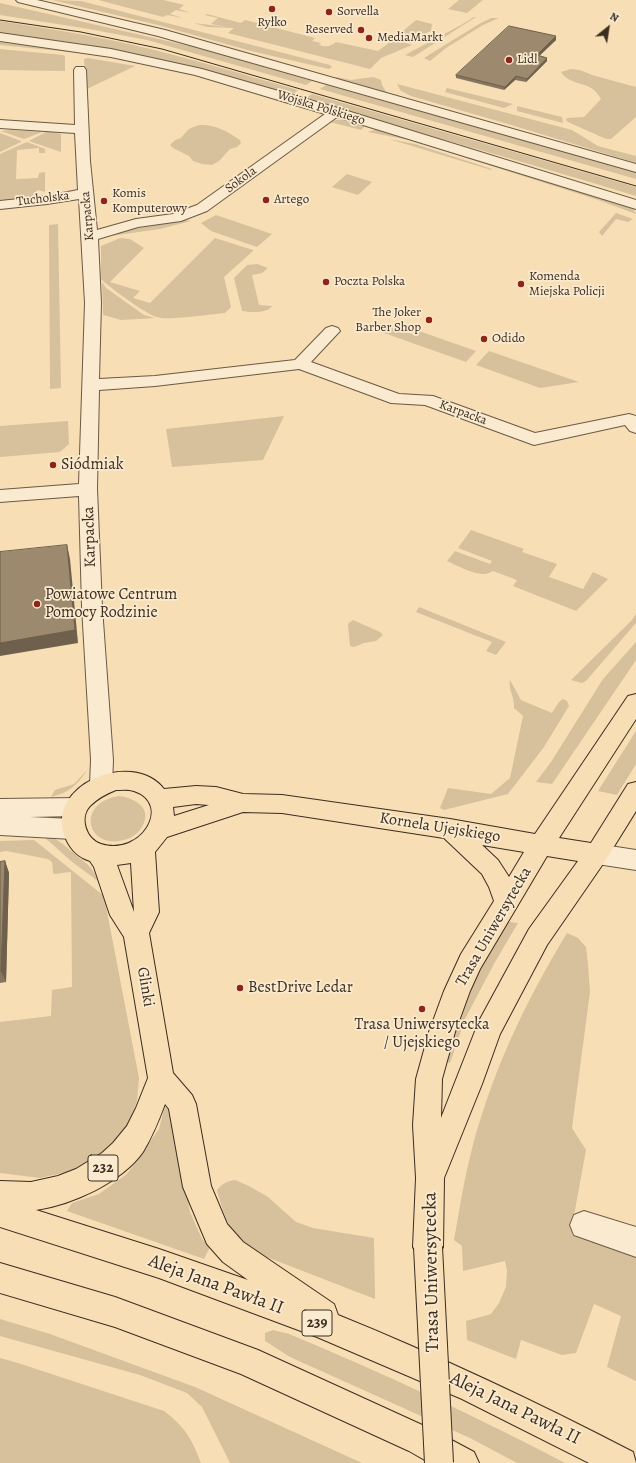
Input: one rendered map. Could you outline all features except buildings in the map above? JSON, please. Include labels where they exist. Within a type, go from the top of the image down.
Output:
[{"type":"main road","name":"Trasa Uniwersytecka","points":[[439,1463],[428,1247],[430,1178],[427,1125],[429,1079],[442,1032],[457,991],[470,962],[541,845],[636,702]]},
{"type":"main road","points":[[114,781],[128,781],[141,784],[152,790],[160,799],[163,814],[160,830],[153,839],[143,847],[133,852],[121,855],[98,854],[82,844],[73,829],[72,818],[76,807],[82,798],[91,790],[101,785],[114,781]]},
{"type":"main road","name":"Trasa Uniwersytecka","points":[[430,1178],[469,1084],[488,1030],[538,937],[556,910],[598,854],[636,791]]},
{"type":"main road","name":"Kornela Ujejskiego","points":[[160,799],[196,795],[216,796],[243,803],[282,804],[450,829],[598,854]]},
{"type":"main road","name":"Kornela Ujejskiego","points":[[160,830],[243,803]]},
{"type":"main road","points":[[450,829],[490,867],[500,884],[506,901]]},
{"type":"main road","points":[[136,933],[146,912],[143,847]]},
{"type":"main road","name":"Glinki","points":[[98,854],[105,865],[122,915],[136,933],[161,1078]]},
{"type":"main road","points":[[161,1078],[182,1104],[197,1187],[217,1234],[233,1252],[356,1338]]},
{"type":"main road","name":"232","points":[[0,1195],[31,1196],[65,1189],[113,1162],[131,1144],[142,1126],[161,1078]]},
{"type":"main road","name":"Aleja Jana Pawła II","points":[[0,1213],[63,1231],[266,1302],[356,1338],[444,1375],[584,1442],[622,1463]]},
{"type":"main road","points":[[0,1278],[115,1312],[247,1361],[420,1440],[463,1463]]},
{"type":"street","name":"Wojska Polskiego","points":[[22,0],[161,33],[636,168]]},
{"type":"street","name":"Wojska Polskiego","points":[[0,37],[83,48],[144,59],[226,80],[464,151],[636,205]]},
{"type":"street","name":"Karpacka","points":[[80,70],[82,129],[93,303],[88,489],[92,607],[102,760],[101,785]]},
{"type":"street","name":"Sokola","points":[[89,229],[176,218],[202,208],[336,112]]},
{"type":"street","points":[[0,124],[82,129]]},
{"type":"street","name":"Tucholska","points":[[0,205],[47,200],[86,193]]},
{"type":"street","points":[[300,364],[332,331]]},
{"type":"street","name":"Karpacka","points":[[91,385],[155,381],[300,364],[397,399],[427,400],[534,439],[634,419]]},
{"type":"street","points":[[0,496],[88,489]]},
{"type":"street","points":[[0,808],[76,807]]},
{"type":"street","points":[[0,826],[73,829]]},
{"type":"street","name":"Kornela Ujejskiego","points":[[598,854],[636,860]]},
{"type":"street","points":[[584,1226],[636,1242]]},
{"type":"shaded area","points":[[52,0],[81,1],[330,65],[332,67],[329,69],[251,51],[158,25]]},
{"type":"shaded area","points":[[98,0],[163,0],[184,5],[179,9],[191,13],[176,10],[170,14],[183,18],[167,15],[163,17]]},
{"type":"shaded area","points":[[459,0],[483,0],[467,13],[448,9]]},
{"type":"shaded area","points":[[0,3],[194,47],[312,81],[306,85],[147,40],[0,15]]},
{"type":"shaded area","points":[[207,14],[241,23],[245,20],[315,38],[312,41],[321,43],[319,45],[324,46],[330,46],[336,42],[378,51],[394,39],[412,45],[381,58],[370,69],[228,33],[234,28],[207,27],[194,23],[227,27],[211,24],[218,18],[205,15]]},
{"type":"shaded area","points":[[476,17],[413,57],[405,55],[461,25]]},
{"type":"shaded area","points":[[491,18],[499,18],[483,25],[446,48],[430,61],[424,58],[479,24]]},
{"type":"shaded area","points":[[416,20],[432,24],[431,31],[426,33],[427,37],[415,43],[396,37]]},
{"type":"shaded area","points":[[0,21],[81,34],[129,44],[193,60],[298,90],[292,95],[153,57],[83,44],[0,33]]},
{"type":"shaded area","points":[[0,41],[90,54],[0,45]]},
{"type":"shaded area","points":[[0,49],[63,55],[65,56],[65,71],[0,70]]},
{"type":"shaded area","points":[[88,58],[135,66],[87,89],[84,59]]},
{"type":"shaded area","points":[[571,69],[580,70],[592,75],[636,87],[636,117],[611,139],[606,139],[568,122],[566,120],[567,118],[584,117],[601,99],[592,88],[569,79],[561,72]]},
{"type":"shaded area","points":[[336,77],[351,80],[373,77],[381,80],[387,93],[334,78]]},
{"type":"shaded area","points":[[397,84],[572,130],[598,146],[636,156],[636,163],[411,96],[401,91]]},
{"type":"shaded area","points":[[326,85],[636,172],[636,179],[320,89]]},
{"type":"shaded area","points":[[447,88],[513,104],[504,108],[445,92]]},
{"type":"shaded area","points":[[312,94],[636,187],[636,196],[305,99]]},
{"type":"shaded area","points":[[517,106],[562,117],[563,123],[517,111]]},
{"type":"shaded area","points":[[344,120],[363,125],[364,127],[361,130],[330,122]]},
{"type":"shaded area","points":[[199,125],[221,129],[240,140],[241,143],[237,147],[230,149],[219,161],[212,165],[193,161],[189,156],[170,145],[175,140],[181,138],[187,131]]},
{"type":"shaded area","points":[[377,129],[630,208],[634,210],[636,214],[598,200],[429,146],[409,140],[368,132]]},
{"type":"shaded area","points":[[10,130],[42,132],[24,139],[1,131]]},
{"type":"shaded area","points":[[48,131],[61,134],[61,152],[29,141]]},
{"type":"shaded area","points":[[0,133],[21,141],[21,142],[0,152]]},
{"type":"shaded area","points":[[389,139],[415,144],[492,169],[491,170]]},
{"type":"shaded area","points":[[27,142],[45,149],[45,153],[39,153],[39,148],[17,150],[16,179],[38,178],[39,173],[45,172],[45,192],[38,190],[34,194],[41,196],[40,197],[0,201],[0,154]]},
{"type":"shaded area","points":[[347,174],[372,182],[358,195],[332,187]]},
{"type":"shaded area","points":[[616,213],[633,219],[628,222],[616,219],[602,236],[599,232]]},
{"type":"shaded area","points":[[216,215],[272,234],[257,247],[211,231],[201,223]]},
{"type":"shaded area","points":[[185,220],[191,221],[160,229],[110,236],[127,230]]},
{"type":"shaded area","points":[[58,224],[61,388],[50,389],[49,225]]},
{"type":"shaded area","points":[[120,238],[130,239],[144,248],[110,282],[140,291],[133,298],[150,303],[215,238],[253,251],[224,277],[231,307],[225,313],[179,318],[162,318],[152,315],[137,306],[101,279],[101,246]]},
{"type":"shaded area","points":[[257,264],[268,268],[262,273],[252,275],[259,305],[272,306],[270,309],[262,311],[242,311],[234,278],[247,265]]},
{"type":"shaded area","points":[[102,282],[106,288],[144,315],[155,318],[121,320],[103,315]]},
{"type":"shaded area","points":[[378,323],[415,335],[419,331],[476,351],[466,362],[367,327],[366,324]]},
{"type":"shaded area","points":[[489,351],[579,382],[540,388],[476,365]]},
{"type":"shaded area","points":[[284,416],[263,460],[172,467],[166,429]]},
{"type":"shaded area","points":[[68,421],[69,444],[60,452],[0,457],[0,426]]},
{"type":"shaded area","points":[[471,530],[524,549],[522,552],[557,564],[549,577],[583,589],[593,572],[608,579],[576,611],[513,586],[517,580],[493,571],[482,574],[476,573],[447,561],[455,551],[490,564],[492,561],[458,548]]},
{"type":"shaded area","points":[[419,607],[506,642],[496,655],[486,651],[492,642],[416,612]]},
{"type":"shaded area","points":[[636,614],[636,623],[586,681],[582,683],[571,680],[631,621]]},
{"type":"shaded area","points":[[353,620],[380,632],[383,635],[376,641],[364,643],[354,647],[350,646],[348,624]]},
{"type":"shaded area","points":[[636,642],[636,660],[552,784],[536,782],[551,762],[603,679]]},
{"type":"shaded area","points":[[510,680],[521,700],[552,713],[559,702],[563,699],[567,701],[569,706],[544,747],[508,794],[444,810],[440,808],[448,788],[491,794],[510,778],[523,716],[514,708]]},
{"type":"shaded area","points":[[636,731],[636,764],[617,795],[598,791]]},
{"type":"shaded area","points":[[87,770],[72,788],[51,797],[55,790],[74,784]]},
{"type":"shaded area","points":[[119,796],[131,799],[140,805],[144,809],[145,819],[141,828],[130,838],[111,841],[101,838],[95,832],[91,824],[91,816],[96,807],[105,800]]},
{"type":"shaded area","points":[[43,836],[53,838],[64,845],[92,869],[99,882],[71,861]]},
{"type":"shaded area","points":[[34,840],[104,896],[139,1078],[137,1101],[130,1120],[120,1136],[102,1156],[72,1171],[40,1178],[0,1173],[0,1022],[51,1016],[52,990],[72,987],[71,872],[54,874],[52,862],[48,859],[6,851],[0,852],[0,841]]},
{"type":"shaded area","points":[[501,921],[518,923],[495,962],[465,1019],[450,1063],[443,1061],[462,1001]]},
{"type":"shaded area","points":[[567,933],[578,938],[586,947],[590,992],[572,1128],[586,1150],[573,1221],[636,1255],[636,1381],[607,1367],[621,1316],[594,1304],[576,1353],[562,1355],[521,1340],[516,1359],[467,1340],[466,1321],[491,1314],[499,1303],[506,1287],[507,1271],[505,1261],[463,1271],[462,1246],[454,1240],[470,1157],[487,1098],[510,1041],[537,986]]},
{"type":"shaded area","points":[[167,1105],[173,1112],[190,1212],[202,1239],[210,1247],[204,1259],[67,1211],[72,1203],[99,1194],[127,1174],[159,1129],[164,1109]]},
{"type":"shaded area","points":[[235,1180],[268,1197],[296,1222],[313,1228],[374,1238],[375,1299],[246,1249],[235,1235],[228,1222],[217,1190],[225,1183]]},
{"type":"shaded area","points":[[0,1319],[50,1334],[195,1387],[362,1463],[230,1463],[202,1407],[187,1393],[140,1375],[0,1336]]},
{"type":"shaded area","points":[[273,1330],[289,1334],[359,1364],[497,1428],[565,1463],[517,1463],[470,1438],[290,1357],[265,1341],[265,1333]]},
{"type":"shaded area","points":[[0,1358],[164,1411],[183,1428],[191,1440],[201,1463],[0,1463]]},
{"type":"tram line","points":[[0,20],[81,32],[162,49],[636,186]]},
{"type":"place","name":"Ryłko","points":[[272,9]]},
{"type":"place","name":"Sorvella","points":[[329,12]]},
{"type":"place","name":"Reserved","points":[[361,30]]},
{"type":"place","name":"MediaMarkt","points":[[369,38]]},
{"type":"place","name":"Lidl","points":[[509,60]]},
{"type":"place","name":"Artego","points":[[266,200]]},
{"type":"place","name":"Komis Komputerowy","points":[[104,201]]},
{"type":"place","name":"Poczta Polska","points":[[326,282]]},
{"type":"place","name":"Komenda Miejska Policji","points":[[521,284]]},
{"type":"place","name":"The Joker Barber Shop","points":[[429,320]]},
{"type":"place","name":"Odido","points":[[484,339]]},
{"type":"place","name":"Siódmiak","points":[[53,465]]},
{"type":"place","name":"Powiatowe Centrum Pomocy Rodzinie","points":[[37,604]]},
{"type":"place","name":"BestDrive Ledar","points":[[240,988]]},
{"type":"place","name":"Trasa Uniwersytecka / Ujejskiego","points":[[422,1009]]}]
